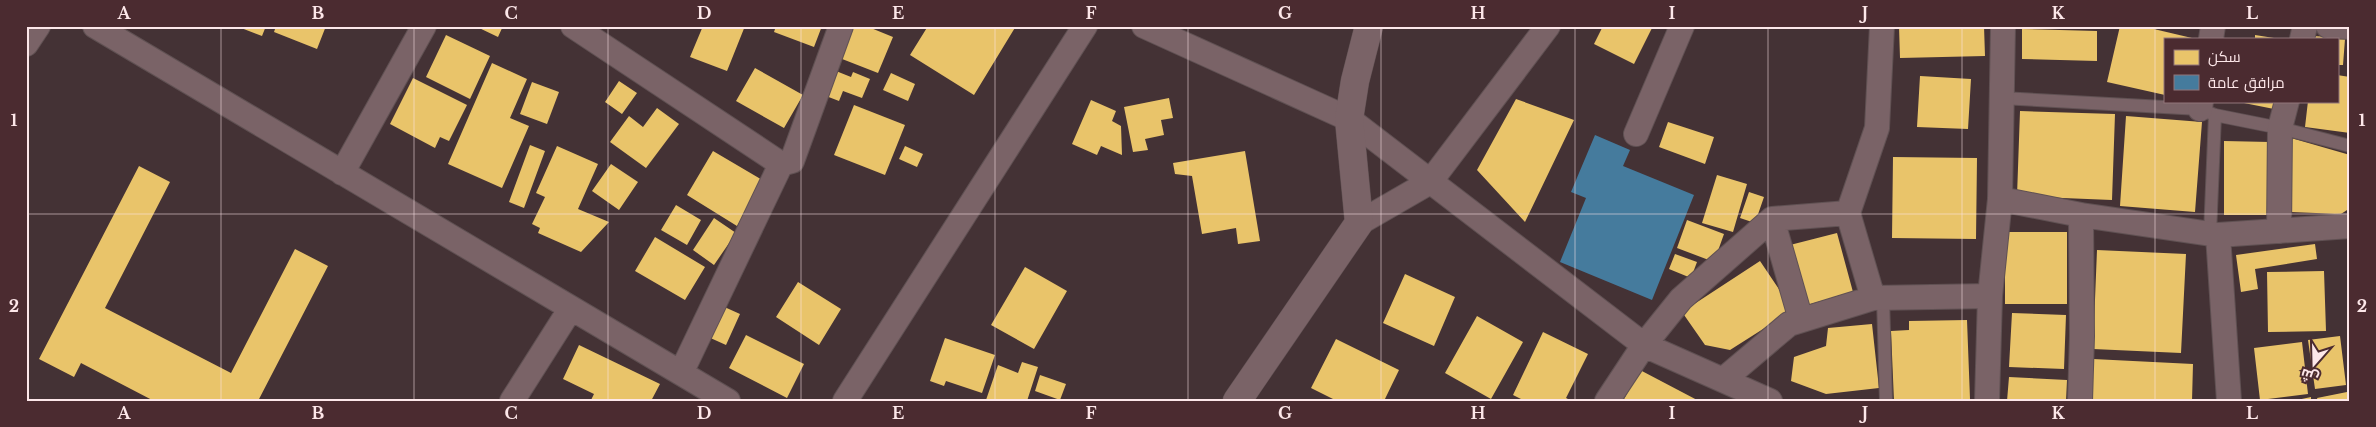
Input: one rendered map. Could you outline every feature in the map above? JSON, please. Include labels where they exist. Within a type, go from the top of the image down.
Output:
[{"type":"street","points":[[26,44],[38,26]]},
{"type":"street","points":[[95,26],[728,401]]},
{"type":"street","points":[[342,173],[424,26]]},
{"type":"street","points":[[573,26],[781,164],[792,161],[833,43],[841,26]]},
{"type":"street","points":[[845,401],[1085,26]]},
{"type":"street","points":[[1144,26],[1349,119],[1644,345],[1770,401]]},
{"type":"street","points":[[1359,223],[1349,119],[1354,81],[1369,26]]},
{"type":"street","points":[[1237,401],[1359,223],[1430,182],[1548,26]]},
{"type":"street","points":[[1636,134],[1682,26]]},
{"type":"street","points":[[1878,298],[1848,213],[1878,128],[1882,26]]},
{"type":"street","points":[[1987,401],[1990,296],[2000,200],[2003,26]]},
{"type":"street","points":[[2328,26],[2350,27]]},
{"type":"street","points":[[2278,231],[2280,128],[2287,102]]},
{"type":"street","points":[[682,373],[781,164]]},
{"type":"street","points":[[2000,200],[2081,215],[2214,234],[2350,226]]},
{"type":"street","points":[[1607,401],[1644,345],[1681,298],[1772,219],[1848,213]]},
{"type":"street","points":[[2080,401],[2082,336],[2081,215]]},
{"type":"street","points":[[1772,219],[1801,320]]},
{"type":"street","points":[[2214,234],[2229,401]]},
{"type":"street","points":[[1724,379],[1789,324],[1801,320],[1878,298],[1990,296]]},
{"type":"street","points":[[512,401],[571,308]]},
{"type":"lane","points":[[2001,98],[2205,108],[2350,146]]},
{"type":"lane","points":[[2205,108],[2214,234]]},
{"type":"lane","points":[[1878,298],[1886,401]]},
{"type":"building: سكن","points":[[236,26],[266,26],[262,36]]},
{"type":"building: سكن","points":[[276,26],[326,26],[317,49],[274,32]]},
{"type":"building: سكن","points":[[475,26],[503,26],[498,37]]},
{"type":"building: سكن","points":[[703,26],[745,26],[727,71],[690,57]]},
{"type":"building: سكن","points":[[776,26],[822,26],[814,47],[774,32]]},
{"type":"building: سكن","points":[[849,26],[866,26],[893,37],[878,73],[837,57]]},
{"type":"building: سكن","points":[[928,26],[1016,26],[974,95],[910,55]]},
{"type":"building: سكن","points":[[1603,26],[1653,26],[1634,64],[1594,44]]},
{"type":"building: سكن","points":[[1899,26],[1984,26],[1985,56],[1900,58]]},
{"type":"building: سكن","points":[[2120,26],[2141,26],[2192,38],[2164,38],[2164,95],[2107,82]]},
{"type":"building: سكن","points":[[2022,29],[2097,31],[2097,61],[2022,59]]},
{"type":"building: سكن","points":[[446,35],[490,56],[470,99],[426,77]]},
{"type":"building: سكن","points":[[2255,35],[2274,38],[2255,38]]},
{"type":"building: سكن","points":[[2312,36],[2329,37],[2329,38],[2312,38]]},
{"type":"building: سكن","points":[[2338,38],[2345,39],[2343,65],[2338,65]]},
{"type":"building: سكن","points":[[492,63],[527,79],[510,118],[529,126],[502,188],[448,164]]},
{"type":"building: سكن","points":[[755,68],[803,95],[784,128],[736,101]]},
{"type":"building: سكن","points":[[836,71],[851,77],[853,72],[870,79],[862,98],[843,91],[839,101],[826,96]]},
{"type":"building: سكن","points":[[891,73],[915,84],[908,101],[883,90]]},
{"type":"building: سكن","points":[[2338,75],[2350,77],[2350,133],[2305,127],[2308,102],[2338,102]]},
{"type":"building: سكن","points":[[1920,76],[1971,79],[1968,129],[1917,127]]},
{"type":"building: سكن","points":[[413,78],[467,105],[449,141],[440,137],[435,148],[390,124]]},
{"type":"building: سكن","points":[[619,81],[637,93],[622,114],[605,102]]},
{"type":"building: سكن","points":[[532,82],[559,92],[547,124],[520,114]]},
{"type":"building: سكن","points":[[1169,98],[1173,118],[1161,120],[1164,135],[1145,139],[1148,150],[1133,152],[1124,107]]},
{"type":"building: سكن","points":[[1516,99],[1574,120],[1525,222],[1477,170]]},
{"type":"building: سكن","points":[[1091,100],[1116,111],[1112,121],[1121,126],[1122,155],[1101,146],[1097,155],[1072,144]]},
{"type":"building: سكن","points":[[2239,102],[2275,102],[2274,109]]},
{"type":"building: سكن","points":[[854,105],[905,125],[885,175],[834,155]]},
{"type":"building: سكن","points":[[657,108],[679,124],[646,168],[610,142],[629,116],[643,127]]},
{"type":"building: سكن","points":[[2020,111],[2115,114],[2112,200],[2017,196]]},
{"type":"building: سكن","points":[[2126,116],[2202,122],[2195,212],[2120,206]]},
{"type":"building: سكن","points":[[1668,122],[1714,137],[1705,164],[1659,147]]},
{"type":"building: سكن","points":[[2291,138],[2350,155],[2350,208],[2341,214],[2291,212]]},
{"type":"building: سكن","points":[[2224,141],[2270,142],[2270,215],[2224,215]]},
{"type":"building: سكن","points":[[530,145],[545,151],[524,208],[509,202]]},
{"type":"building: سكن","points":[[557,146],[598,164],[578,209],[609,222],[581,252],[538,233],[540,228],[532,224],[545,197],[536,193]]},
{"type":"building: سكن","points":[[905,146],[923,154],[917,167],[899,159]]},
{"type":"building: سكن","points":[[713,151],[764,181],[737,226],[687,195]]},
{"type":"building: سكن","points":[[1245,151],[1260,241],[1238,244],[1236,228],[1202,234],[1192,176],[1175,174],[1173,163]]},
{"type":"building: سكن","points":[[1893,157],[1977,158],[1976,239],[1892,238]]},
{"type":"building: سكن","points":[[611,164],[638,182],[619,210],[592,191]]},
{"type":"building: سكن","points":[[139,166],[170,182],[105,308],[231,373],[295,249],[328,266],[258,401],[154,401],[81,363],[74,377],[39,359]]},
{"type":"building: سكن","points":[[1717,175],[1747,184],[1733,232],[1702,223]]},
{"type":"building: سكن","points":[[1749,192],[1764,197],[1755,223],[1740,218]]},
{"type":"building: سكن","points":[[676,205],[701,220],[687,245],[661,230]]},
{"type":"building: سكن","points":[[714,218],[736,233],[714,265],[693,250]]},
{"type":"building: سكن","points":[[1687,220],[1724,234],[1714,262],[1677,248]]},
{"type":"building: سكن","points":[[2005,232],[2067,232],[2067,304],[2005,304]]},
{"type":"building: سكن","points":[[1837,233],[1853,292],[1807,305],[1790,245]]},
{"type":"building: سكن","points":[[655,237],[705,267],[685,300],[635,271]]},
{"type":"building: سكن","points":[[2315,244],[2317,259],[2255,269],[2258,289],[2241,292],[2236,255]]},
{"type":"building: سكن","points":[[2097,250],[2186,254],[2181,353],[2093,349]]},
{"type":"building: سكن","points":[[1675,254],[1697,262],[1691,278],[1669,269]]},
{"type":"building: سكن","points":[[1760,261],[1793,310],[1730,350],[1705,345],[1682,312]]},
{"type":"building: سكن","points":[[1025,267],[1067,291],[1034,349],[991,325]]},
{"type":"building: سكن","points":[[2324,271],[2326,331],[2268,332],[2267,272]]},
{"type":"building: سكن","points":[[1405,274],[1455,297],[1434,346],[1383,323]]},
{"type":"building: سكن","points":[[798,282],[841,309],[819,345],[776,317]]},
{"type":"building: سكن","points":[[720,305],[740,314],[726,345],[706,336]]},
{"type":"building: سكن","points":[[2012,313],[2066,315],[2064,369],[2009,367]]},
{"type":"building: سكن","points":[[1477,316],[1523,342],[1491,399],[1445,373]]},
{"type":"building: سكن","points":[[1967,320],[1970,399],[1894,401],[1891,331],[1909,330],[1909,321]]},
{"type":"building: سكن","points":[[1872,324],[1879,388],[1826,394],[1791,381],[1794,357],[1826,346],[1828,328]]},
{"type":"building: سكن","points":[[1543,332],[1588,354],[1566,398],[1572,401],[1525,401],[1513,395]]},
{"type":"building: سكن","points":[[746,335],[804,364],[787,398],[729,368]]},
{"type":"building: سكن","points":[[2340,336],[2346,385],[2315,389],[2308,340]]},
{"type":"building: سكن","points":[[945,338],[995,355],[982,393],[946,381],[944,386],[930,381]]},
{"type":"building: سكن","points":[[1336,339],[1399,370],[1384,401],[1337,401],[1311,388]]},
{"type":"building: سكن","points":[[2302,342],[2308,394],[2260,400],[2254,348]]},
{"type":"building: سكن","points":[[579,345],[660,384],[651,401],[593,401],[591,400],[594,394],[563,379]]},
{"type":"building: سكن","points":[[2093,359],[2193,364],[2192,401],[2091,401]]},
{"type":"building: سكن","points":[[1022,362],[1038,367],[1027,401],[986,400],[998,365],[1018,373]]},
{"type":"building: سكن","points":[[1640,370],[1699,401],[1623,401]]},
{"type":"building: سكن","points":[[1040,375],[1066,384],[1060,400],[1035,391]]},
{"type":"building: سكن","points":[[2009,377],[2067,380],[2066,401],[2007,401]]},
{"type":"building: سكن","points":[[2347,392],[2349,401],[2318,401],[2317,398]]},
{"type":"building: سكن","points":[[2311,397],[2311,401],[2297,401],[2297,400]]},
{"type":"building: مرافق عامة","points":[[1595,135],[1630,150],[1623,166],[1694,195],[1652,300],[1560,262],[1586,198],[1571,192]]}]
